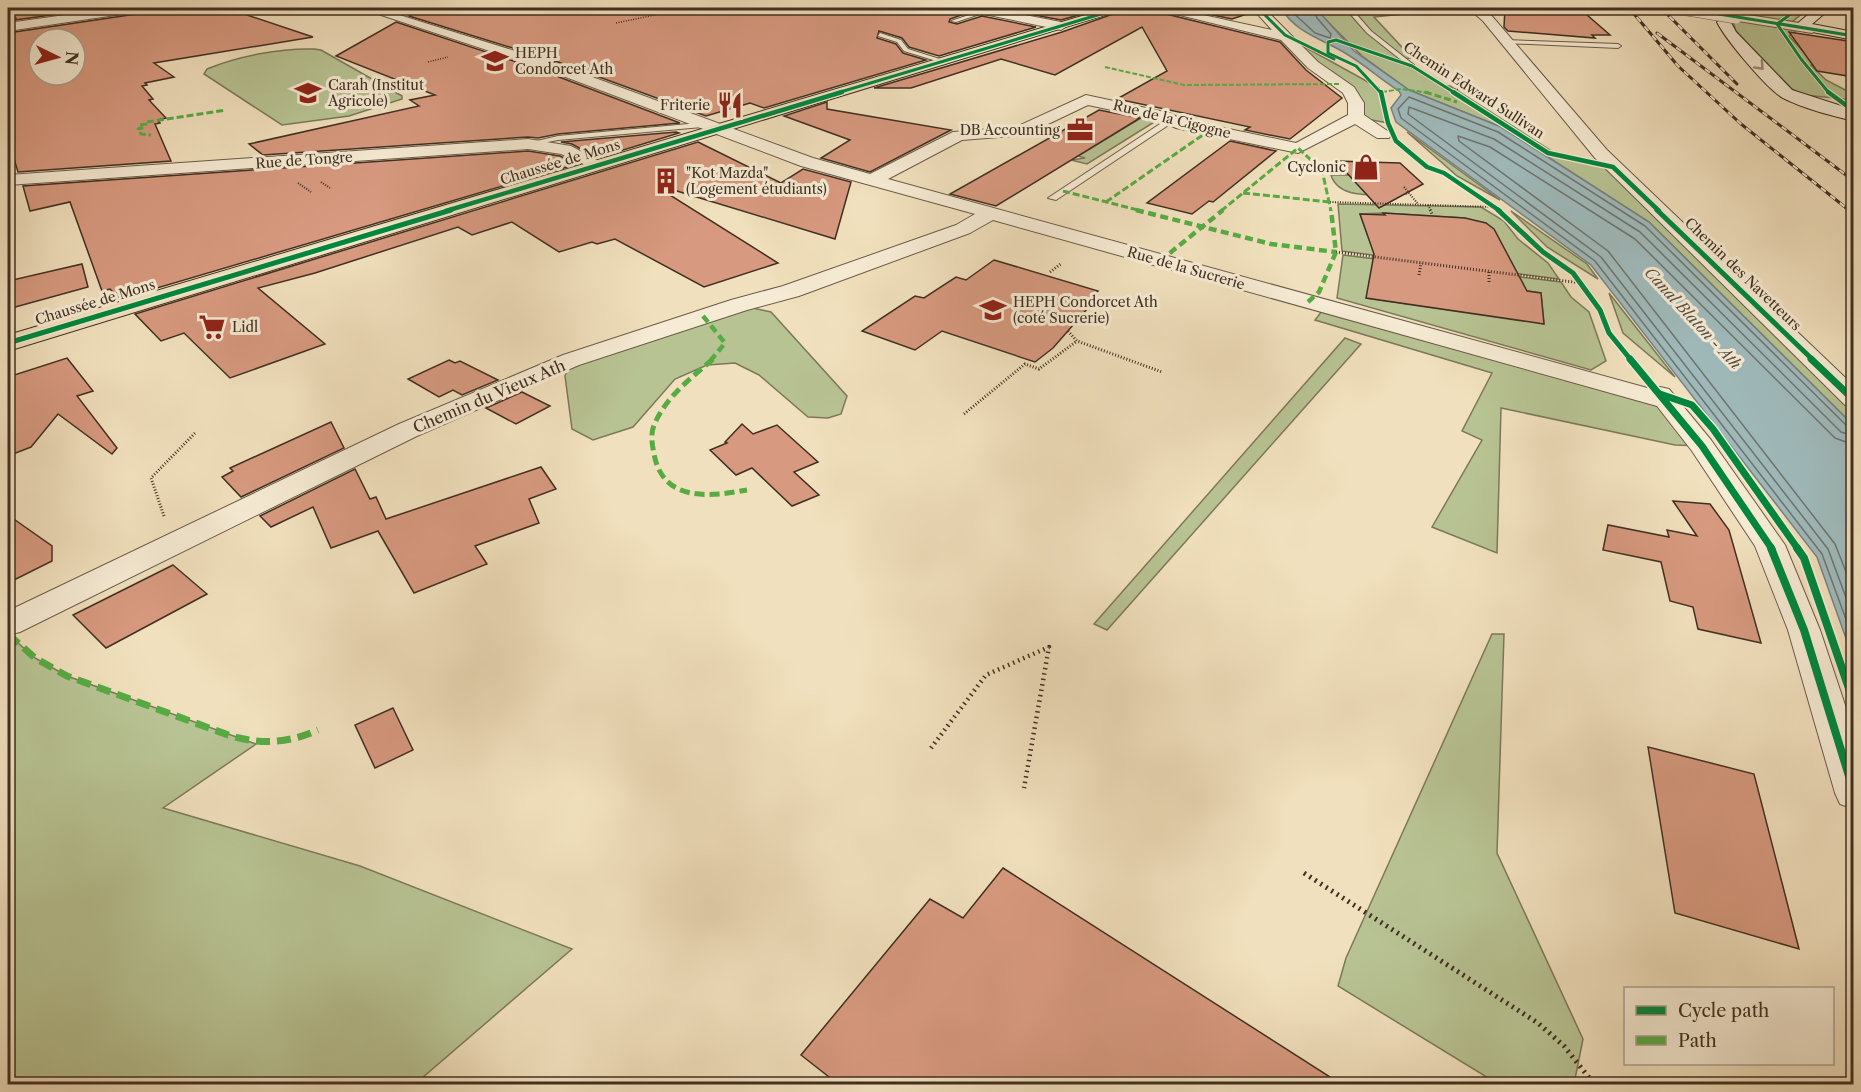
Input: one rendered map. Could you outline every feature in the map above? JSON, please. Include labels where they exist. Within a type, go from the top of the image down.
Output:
[{"type":"main road","name":"Chaussée de Mons","points":[[1055,25],[1102,8]]},
{"type":"main road","name":"Chaussée de Mons","points":[[8,343],[715,126],[1055,25],[1121,8]]},
{"type":"main road","name":"Chaussée de Mons","points":[[8,332],[593,163]]},
{"type":"street","points":[[8,27],[136,8]]},
{"type":"street","name":"Rue de la Sucrerie","points":[[373,8],[552,67],[715,126],[774,150],[870,181],[989,214],[1021,218],[1663,398],[1702,446],[1770,545],[1804,630],[1854,793]]},
{"type":"street","points":[[974,8],[1055,25]]},
{"type":"street","points":[[1157,8],[1286,36]]},
{"type":"street","points":[[1258,8],[1313,65],[1349,90],[1356,103],[1356,117],[1383,135]]},
{"type":"street","name":"Chemin des Navetteurs","points":[[1474,8],[1484,14],[1601,154],[1854,400]]},
{"type":"street","points":[[1809,26],[1824,8]]},
{"type":"street","points":[[1688,9],[1809,26],[1854,36]]},
{"type":"street","points":[[1729,13],[1730,34],[1786,93],[1834,111],[1854,115]]},
{"type":"street","name":"Rue de la Cigogne","points":[[870,181],[958,135],[1019,132],[1086,100],[1298,148],[1356,117]]},
{"type":"street","name":"Rue de Tongre","points":[[8,180],[528,144],[565,150],[593,163]]},
{"type":"street","name":"Chemin du Vieux Ath","points":[[8,624],[408,430],[571,360],[739,305],[791,291],[963,229],[989,214]]},
{"type":"lane","name":"Chemin Edward Sullivan","points":[[1348,8],[1369,32],[1409,65]]},
{"type":"lane","points":[[954,21],[989,10]]},
{"type":"lane","points":[[880,35],[899,41],[906,50],[938,60]]},
{"type":"lane","points":[[1506,41],[1618,46]]},
{"type":"lane","points":[[1053,198],[1172,120]]},
{"type":"lane","points":[[528,144],[558,138],[715,126]]},
{"type":"path","points":[[616,23],[688,8]]},
{"type":"path","points":[[1446,88],[1464,90]]},
{"type":"path","points":[[1404,187],[1419,204]]},
{"type":"path","points":[[1330,202],[1494,207]]},
{"type":"path","points":[[1428,205],[1432,214]]},
{"type":"path","points":[[1336,252],[1581,283]]},
{"type":"path","points":[[1050,272],[1062,263]]},
{"type":"path","points":[[1419,275],[1421,263]]},
{"type":"path","points":[[1489,272],[1489,282]]},
{"type":"path","points":[[1068,331],[1077,341],[1162,372]]},
{"type":"path","points":[[964,414],[1025,364],[1039,369],[1077,341]]},
{"type":"path","points":[[173,544],[151,478],[196,432]]},
{"type":"path","points":[[931,748],[986,675],[1049,647],[1024,788]]},
{"type":"path","points":[[1304,873],[1538,1023],[1564,1046],[1594,1084]]},
{"type":"green space","points":[[1319,8],[1462,8],[1374,17],[1412,58],[1402,59],[1405,64],[1444,86],[1450,86],[1556,154],[1546,154],[1605,167],[1853,412],[1853,425],[1649,222],[1501,127],[1409,90],[1362,56],[1321,15]]},
{"type":"green space","points":[[1737,8],[1809,8],[1792,22],[1797,30],[1789,36],[1814,63],[1811,65],[1826,80],[1853,94],[1853,100],[1804,95],[1792,89],[1736,31],[1732,19]]},
{"type":"green space","points":[[1296,42],[1379,88],[1384,99],[1388,123],[1356,117],[1356,103],[1313,65]]},
{"type":"green space","points":[[321,50],[402,96],[402,99],[349,116],[282,125],[204,74],[207,69],[219,64],[246,57],[274,51]]},
{"type":"green space","points":[[1144,116],[1159,119],[1087,164],[1071,160],[1085,158],[1078,156]]},
{"type":"green space","points":[[1407,132],[1500,200],[1457,176]]},
{"type":"green space","points":[[1331,175],[1349,175],[1358,184],[1399,186],[1406,194],[1352,193],[1336,184]]},
{"type":"green space","points":[[1338,204],[1481,207],[1504,221],[1518,239],[1548,263],[1559,279],[1342,251]],"holes":[[[1384,213],[1465,218],[1468,221],[1486,223],[1490,228],[1368,236],[1360,214]]]},
{"type":"green space","points":[[1511,211],[1587,264],[1598,279],[1547,247]]},
{"type":"green space","points":[[1343,255],[1561,282],[1571,297],[1589,312],[1606,361],[1591,370],[1337,298]],"holes":[[[1454,279],[1541,293],[1544,323],[1366,298]]]},
{"type":"green space","points":[[1609,293],[1675,377],[1623,333]]},
{"type":"green space","points":[[739,305],[771,312],[847,396],[841,414],[828,418],[808,417],[759,375],[735,363],[707,365],[675,379],[633,427],[593,440],[572,429],[565,376],[571,360]]},
{"type":"green space","points":[[1325,307],[1663,401],[1702,446],[1675,445],[1501,408],[1497,553],[1432,527],[1482,440],[1462,431],[1492,373],[1315,320]]},
{"type":"green space","points":[[1345,338],[1361,344],[1107,630],[1094,624]]},
{"type":"green space","points":[[8,634],[35,658],[67,676],[256,744],[163,808],[360,866],[572,949],[415,1084],[8,1084]]},
{"type":"green space","points":[[1492,634],[1504,634],[1497,853],[1583,1039],[1574,1084],[1498,1084],[1338,986],[1346,958]]},
{"type":"water","name":"Canal Blaton - Ath","points":[[1281,8],[1319,8],[1322,15],[1354,51],[1409,90],[1501,127],[1649,222],[1853,425],[1853,658],[1817,557],[1591,265],[1396,122],[1391,108],[1401,95],[1399,91],[1352,57],[1302,30],[1287,17]]},
{"type":"building","points":[[62,8],[102,8],[8,21],[16,18],[12,15]]},
{"type":"building","points":[[144,8],[187,8],[188,14],[226,8],[313,37],[154,63],[174,77],[145,83],[147,85],[142,86],[153,99],[149,100],[166,118],[158,120],[160,123],[155,124],[171,161],[18,172],[8,139],[8,33],[27,30],[27,87],[87,87],[87,27],[48,27],[136,14]]},
{"type":"building","points":[[423,8],[966,8],[970,12],[950,19],[949,22],[957,24],[982,16],[1036,27],[939,56],[909,47],[902,38],[879,31],[877,38],[896,44],[903,53],[926,60],[764,108],[750,103],[706,116],[558,62],[409,16]]},
{"type":"building","points":[[998,8],[1103,8],[1061,20]]},
{"type":"building","points":[[1130,8],[1149,8],[1280,42],[1306,70],[1342,98],[1290,139],[1245,130],[1250,127],[1117,99],[1167,71],[1142,27],[1055,75],[1001,59],[911,88],[874,88],[1062,32]]},
{"type":"building","points":[[1179,8],[1249,8],[1250,13],[1232,19]]},
{"type":"building","points":[[1505,8],[1579,8],[1610,35],[1592,35],[1595,38],[1508,31],[1504,27]]},
{"type":"building","points":[[396,22],[546,72],[680,123],[558,134],[538,138],[263,155],[249,144],[419,106],[410,100],[435,95],[336,56]]},
{"type":"building","points":[[1789,32],[1854,42],[1854,77],[1817,71]]},
{"type":"building","points":[[827,102],[827,109],[951,130],[870,172],[821,158],[850,140],[784,116]]},
{"type":"building","points":[[1099,110],[1140,118],[996,206],[950,194]]},
{"type":"building","points":[[679,133],[597,158],[572,144],[561,142]]},
{"type":"building","points":[[1230,141],[1276,151],[1213,202],[1209,201],[1192,214],[1147,203]]},
{"type":"building","points":[[698,142],[781,183],[803,169],[851,182],[835,239],[667,188],[665,192],[778,263],[704,287],[615,239],[597,244],[592,242],[559,252],[512,222],[472,235],[458,227],[315,273],[258,288],[325,344],[230,378],[184,333],[161,341],[135,314]]},
{"type":"building","points":[[528,151],[560,156],[577,164],[120,299],[110,289],[102,291],[70,202],[30,211],[23,186]]},
{"type":"building","points":[[1336,161],[1400,163],[1423,184],[1379,208]]},
{"type":"building","points":[[1383,213],[1465,218],[1486,223],[1494,229],[1527,291],[1541,293],[1544,324],[1366,298],[1374,254],[1360,214],[1385,215]]},
{"type":"building","points":[[994,260],[1098,291],[1079,306],[1087,309],[1053,348],[1035,362],[942,331],[915,350],[862,331],[915,296],[924,298],[956,277],[966,280]]},
{"type":"building","points":[[82,264],[88,287],[8,309],[8,281]]},
{"type":"building","points":[[67,358],[93,391],[77,396],[117,448],[112,454],[58,414],[31,447],[8,456],[8,377]]},
{"type":"building","points":[[449,360],[455,363],[460,361],[498,380],[462,395],[453,390],[439,397],[408,379]]},
{"type":"building","points":[[522,392],[550,406],[516,424],[486,408]]},
{"type":"building","points":[[331,422],[344,448],[241,497],[222,477],[233,471],[230,468]]},
{"type":"building","points":[[742,424],[753,434],[777,425],[818,462],[794,472],[819,495],[792,506],[752,468],[736,475],[710,450],[727,443],[725,442]]},
{"type":"building","points":[[541,467],[556,489],[529,499],[539,523],[475,546],[487,564],[414,593],[378,531],[331,548],[313,507],[271,527],[260,516],[355,469],[370,499],[376,497],[386,519]]},
{"type":"building","points":[[1673,501],[1710,504],[1729,530],[1761,643],[1698,629],[1693,607],[1670,601],[1661,562],[1603,550],[1608,525],[1669,537],[1667,530],[1697,536]]},
{"type":"building","points":[[8,515],[52,546],[52,561],[8,583]]},
{"type":"building","points":[[173,565],[207,594],[106,648],[73,615]]},
{"type":"building","points":[[393,708],[413,750],[375,768],[355,725]]},
{"type":"building","points":[[1648,747],[1754,774],[1799,949],[1675,913]]},
{"type":"building","points":[[1003,868],[1341,1084],[838,1084],[801,1055],[930,899],[963,918]]},
{"type":"tunnel","points":[[1677,8],[1692,10]]},
{"type":"railway","points":[[1629,8],[1678,66],[1741,124],[1850,211]]},
{"type":"railway","points":[[1661,8],[1737,84]]},
{"type":"railway","points":[[1657,33],[1854,181]]},
{"type":"railway","points":[[1848,210],[1854,214]]},
{"type":"marked path","points":[[992,11],[1004,8]]},
{"type":"marked path","points":[[1105,67],[1184,85],[1341,84]]},
{"type":"marked path","points":[[1382,92],[1411,89],[1457,102]]},
{"type":"marked path","points":[[147,122],[226,110]]},
{"type":"marked path","points":[[147,124],[139,125],[142,128],[138,129],[141,134],[151,135]]},
{"type":"marked path","points":[[1106,202],[1210,130]]},
{"type":"marked path","points":[[1160,261],[1298,148],[1322,170],[1330,202],[1336,252],[1319,292],[1308,302]]},
{"type":"marked path","points":[[1063,191],[1271,244],[1336,252]]},
{"type":"marked path","points":[[1243,193],[1292,200],[1330,202]]},
{"type":"marked path","points":[[703,316],[722,336],[725,343],[720,352],[667,402],[653,426],[652,446],[656,468],[664,481],[685,491],[711,494],[747,490]]},
{"type":"marked path","points":[[8,634],[35,658],[67,676],[243,740],[275,743],[295,739],[318,730]]},
{"type":"cycle path","points":[[8,343],[1121,8]]},
{"type":"cycle path","points":[[1258,8],[1285,35],[1334,59]]},
{"type":"cycle path","points":[[1682,8],[1854,36]]},
{"type":"cycle path","points":[[1799,8],[1777,24],[1823,87],[1845,107],[1854,111]]},
{"type":"cycle path","points":[[1854,400],[1613,167],[1548,153],[1412,66],[1336,40],[1328,42],[1328,53],[1356,66],[1379,88],[1384,99],[1388,123],[1396,141],[1427,167],[1444,173],[1503,213],[1543,252],[1573,273],[1600,310],[1609,333],[1702,446],[1770,545],[1804,630],[1854,793]]},
{"type":"cycle path","points":[[1660,394],[1692,405],[1713,429],[1804,558],[1854,703]]},
{"type":"place","name":"HEPH Condorcet Ath","points":[[495,61]]},
{"type":"place","name":"Carah (Institut Agricole)","points":[[308,93]]},
{"type":"place","name":"Friterie","points":[[730,105]]},
{"type":"place","name":"DB Accounting","points":[[1080,130]]},
{"type":"place","name":"Cyclonic","points":[[1366,167]]},
{"type":"place","name":"\"Kot Mazda\" (Logement étudiants)","points":[[666,181]]},
{"type":"place","name":"HEPH Condorcet Ath (coté Sucrerie)","points":[[993,310]]},
{"type":"place","name":"Lidl","points":[[212,327]]}]
